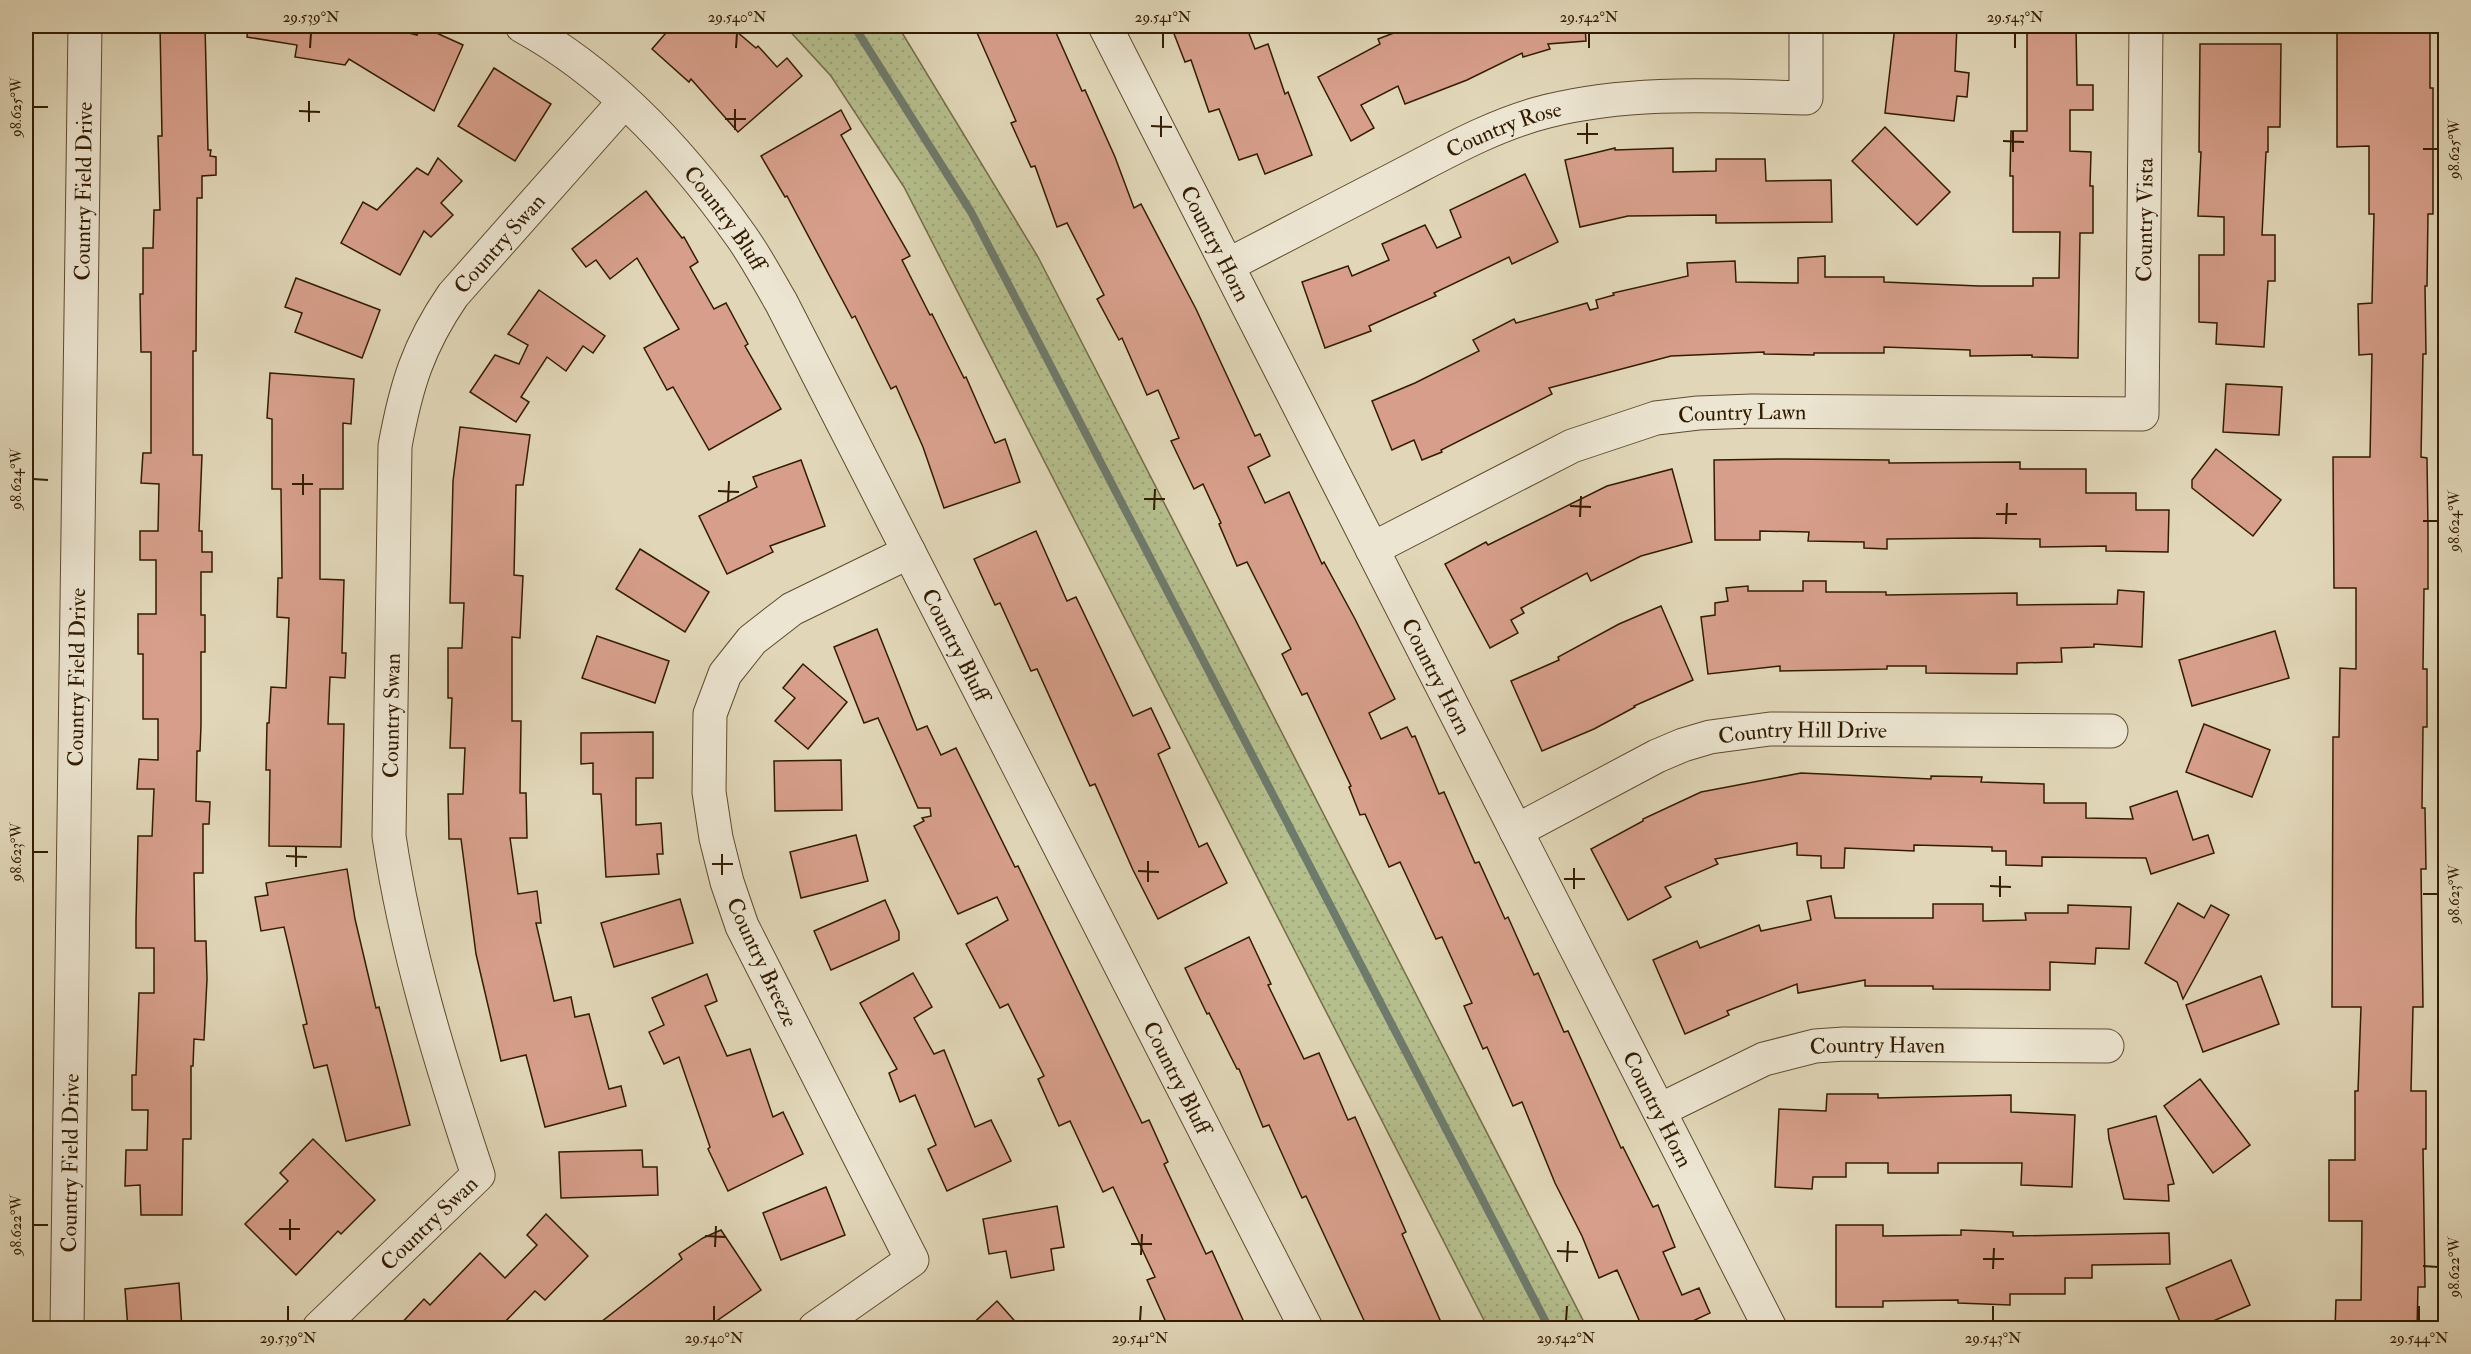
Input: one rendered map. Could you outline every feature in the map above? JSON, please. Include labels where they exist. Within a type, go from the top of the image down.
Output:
[{"type":"street","name":"Country Field Drive","points":[[67,1329],[85,26]]},
{"type":"street","name":"Country Bluff","points":[[522,26],[591,73],[647,122],[698,177],[743,238],[781,302],[1306,1329]]},
{"type":"street","name":"Country Horn","points":[[1105,26],[1770,1329]]},
{"type":"street","name":"Country Rose","points":[[1228,265],[1462,144],[1503,126],[1547,112],[1592,102],[1678,95],[1806,98],[1806,26]]},
{"type":"street","name":"Country Vista","points":[[2142,414],[2146,26]]},
{"type":"street","name":"Country Swan","points":[[319,1329],[478,1175],[459,1118],[408,939],[397,892],[389,836],[394,446],[403,401],[411,373],[423,345],[436,319],[453,295],[624,102]]},
{"type":"street","name":"Country Lawn","points":[[1372,549],[1572,446],[1656,418],[1698,413],[1752,411],[2142,414]]},
{"type":"street","name":"Country Breeze","points":[[815,1329],[912,1260],[742,926],[727,882],[716,837],[709,792],[710,714],[726,674],[752,640],[792,609],[909,552]]},
{"type":"street","name":"Country Hill Drive","points":[[1516,831],[1657,756],[1710,737],[1739,732],[1770,729],[2111,731]]},
{"type":"street","name":"Country Haven","points":[[1660,1110],[1764,1059],[1815,1046],[1844,1044],[2107,1046]]},
{"type":"green space","points":[[785,26],[898,26],[1038,257],[1587,1328],[1488,1328],[904,187],[831,76]]},
{"type":"building","points":[[160,26],[205,26],[208,150],[211,150],[210,156],[216,157],[216,175],[202,176],[202,198],[197,198],[193,455],[202,455],[199,531],[202,531],[202,552],[212,552],[212,572],[201,572],[201,615],[205,615],[205,652],[201,652],[201,725],[200,751],[197,751],[196,801],[210,802],[209,824],[203,824],[203,873],[194,873],[195,941],[206,941],[207,979],[204,1040],[194,1039],[193,1066],[191,1066],[191,1139],[183,1139],[182,1215],[141,1215],[140,1185],[125,1186],[126,1150],[147,1150],[148,1110],[132,1110],[132,1075],[136,1075],[139,993],[154,993],[154,948],[136,948],[136,920],[138,836],[152,836],[154,789],[137,789],[139,759],[158,760],[158,719],[143,719],[143,654],[138,654],[138,614],[156,614],[156,560],[140,560],[140,531],[158,531],[159,484],[141,483],[143,453],[151,453],[151,352],[141,352],[140,294],[143,294],[143,248],[153,248],[154,210],[160,210],[158,136],[162,136]]},
{"type":"building","points":[[248,26],[382,26],[417,35],[421,26],[463,45],[434,111],[349,59],[345,65],[295,57],[297,45],[247,37]]},
{"type":"building","points":[[672,26],[730,26],[756,48],[758,46],[777,67],[787,58],[802,76],[738,132],[691,79],[689,82],[652,49]]},
{"type":"building","points":[[974,26],[1053,26],[1115,157],[1134,208],[1141,204],[1196,309],[1255,436],[1260,434],[1270,456],[1248,467],[1265,503],[1289,492],[1322,564],[1324,562],[1355,619],[1395,699],[1369,713],[1381,739],[1407,727],[1412,737],[1415,736],[1439,794],[1444,792],[1475,863],[1479,862],[1505,919],[1508,917],[1534,975],[1538,973],[1564,1032],[1568,1031],[1621,1148],[1623,1147],[1653,1207],[1658,1205],[1675,1247],[1663,1252],[1682,1295],[1699,1288],[1710,1313],[1676,1329],[1643,1329],[1617,1270],[1599,1278],[1582,1236],[1555,1183],[1522,1102],[1513,1106],[1487,1047],[1483,1049],[1464,1006],[1472,1003],[1442,937],[1436,939],[1400,862],[1389,867],[1365,814],[1360,815],[1349,787],[1351,786],[1307,693],[1302,695],[1282,654],[1291,649],[1247,562],[1237,566],[1203,484],[1194,489],[1171,441],[1179,438],[1158,390],[1147,395],[1122,338],[1119,340],[1097,299],[1104,295],[1067,223],[1057,227],[1035,166],[1031,167],[1011,123],[1016,121]]},
{"type":"building","points":[[1171,26],[1246,26],[1255,49],[1268,44],[1285,94],[1288,92],[1312,155],[1265,174],[1257,154],[1239,160],[1219,109],[1209,112],[1191,60],[1185,62]]},
{"type":"building","points":[[1412,26],[1585,26],[1586,41],[1548,44],[1550,49],[1523,57],[1522,53],[1467,80],[1405,104],[1398,86],[1361,105],[1374,128],[1351,141],[1318,77],[1380,44],[1378,39]]},
{"type":"building","points":[[1895,26],[1957,26],[1955,71],[1969,73],[1967,97],[1957,96],[1954,121],[1885,113]]},
{"type":"building","points":[[2027,26],[2076,26],[2077,85],[2093,85],[2093,110],[2070,110],[2070,151],[2091,152],[2090,186],[2093,186],[2093,233],[2080,233],[2078,358],[2032,357],[2032,355],[1970,356],[1970,350],[1884,347],[1884,353],[1814,353],[1814,355],[1764,354],[1764,352],[1671,356],[1549,388],[1552,394],[1441,450],[1442,452],[1422,460],[1414,440],[1392,450],[1372,401],[1415,383],[1479,351],[1473,340],[1514,319],[1516,323],[1587,303],[1590,310],[1598,308],[1596,300],[1614,295],[1613,293],[1688,276],[1687,263],[1735,261],[1736,282],[1798,283],[1798,258],[1825,256],[1825,277],[1884,277],[1884,282],[1979,286],[2033,286],[2033,278],[2059,278],[2060,232],[2013,232],[2013,176],[2010,176],[2011,131],[2027,131]]},
{"type":"building","points":[[2337,26],[2430,26],[2430,88],[2433,88],[2433,214],[2428,214],[2427,286],[2425,286],[2426,354],[2423,354],[2421,457],[2427,458],[2428,527],[2428,589],[2424,589],[2423,669],[2427,669],[2427,727],[2423,727],[2422,808],[2425,808],[2426,869],[2421,869],[2423,1007],[2413,1007],[2411,1091],[2426,1091],[2426,1149],[2423,1149],[2425,1287],[2418,1287],[2417,1329],[2335,1329],[2336,1300],[2361,1300],[2362,1221],[2329,1221],[2329,1160],[2355,1160],[2355,1091],[2358,1091],[2361,1007],[2332,1007],[2333,737],[2339,737],[2340,668],[2356,669],[2356,588],[2334,588],[2333,457],[2370,457],[2372,354],[2359,355],[2358,304],[2372,303],[2374,214],[2369,214],[2369,146],[2337,147]]},
{"type":"building","points":[[2200,44],[2281,44],[2280,127],[2268,127],[2268,152],[2266,152],[2262,235],[2275,235],[2275,281],[2268,281],[2264,347],[2216,344],[2217,323],[2199,322],[2199,255],[2224,255],[2224,217],[2198,216],[2201,152],[2199,152]]},
{"type":"building","points":[[494,68],[551,104],[515,161],[458,126]]},
{"type":"building","points":[[841,110],[851,129],[841,135],[910,256],[902,260],[964,378],[966,377],[995,443],[1005,439],[1020,482],[944,508],[923,447],[896,386],[891,389],[855,316],[852,318],[787,196],[785,197],[761,156]]},
{"type":"building","points":[[1885,127],[1950,192],[1917,225],[1852,161]]},
{"type":"building","points":[[1615,148],[1615,150],[1673,148],[1673,172],[1716,171],[1716,159],[1765,159],[1766,181],[1831,180],[1832,222],[1716,223],[1716,215],[1628,216],[1580,227],[1565,160]]},
{"type":"building","points":[[438,158],[462,181],[441,203],[453,215],[431,237],[424,231],[400,275],[341,243],[363,202],[377,210],[417,168],[428,175]]},
{"type":"building","points":[[1525,174],[1558,242],[1512,264],[1509,257],[1434,293],[1436,296],[1369,326],[1371,331],[1325,348],[1302,282],[1348,266],[1352,276],[1389,260],[1382,244],[1425,225],[1437,248],[1461,237],[1450,210]]},
{"type":"building","points":[[646,191],[682,238],[684,237],[698,262],[690,267],[714,309],[726,303],[748,344],[745,346],[781,409],[709,450],[673,387],[667,390],[644,348],[679,329],[637,258],[610,279],[596,260],[586,267],[572,249]]},
{"type":"building","points":[[296,278],[380,310],[362,358],[295,332],[302,313],[285,307]]},
{"type":"building","points":[[539,290],[605,336],[593,353],[583,346],[566,371],[547,357],[521,397],[529,402],[516,422],[470,392],[495,355],[519,364],[528,345],[508,334]]},
{"type":"building","points":[[270,373],[354,379],[351,424],[343,423],[343,489],[320,489],[320,579],[344,580],[342,653],[346,653],[345,678],[330,677],[328,724],[344,724],[341,847],[269,846],[270,770],[266,770],[267,723],[269,723],[271,687],[286,688],[289,618],[277,617],[278,578],[282,578],[281,489],[272,489],[272,419],[267,418]]},
{"type":"building","points":[[2226,384],[2282,387],[2279,435],[2223,432]]},
{"type":"building","points":[[460,427],[530,435],[523,485],[516,485],[514,575],[523,576],[520,638],[512,637],[512,721],[521,721],[520,793],[526,793],[527,838],[510,838],[518,894],[537,891],[541,923],[536,923],[554,1001],[571,997],[575,1017],[589,1014],[609,1089],[621,1086],[626,1106],[545,1127],[526,1055],[501,1061],[476,954],[461,839],[449,839],[448,794],[463,794],[465,748],[450,748],[452,698],[448,698],[448,648],[462,648],[464,603],[450,603],[453,481]]},
{"type":"building","points":[[2216,449],[2281,500],[2253,536],[2192,488],[2192,480]]},
{"type":"building","points":[[801,460],[825,526],[770,546],[773,552],[727,574],[699,516],[757,487],[753,477]]},
{"type":"building","points":[[1714,460],[1889,460],[1889,463],[2020,462],[2020,469],[2086,469],[2086,493],[2136,493],[2136,510],[2169,510],[2168,552],[2106,551],[2106,546],[2040,547],[2040,539],[1976,538],[1887,539],[1887,549],[1864,548],[1864,542],[1808,541],[1809,532],[1760,531],[1760,540],[1715,540]]},
{"type":"building","points":[[1672,469],[1692,542],[1641,556],[1591,581],[1587,573],[1521,608],[1524,613],[1511,620],[1518,633],[1490,648],[1445,564],[1486,542],[1488,545],[1607,486]]},
{"type":"building","points":[[1036,531],[1067,601],[1076,597],[1133,716],[1151,708],[1170,748],[1158,754],[1199,847],[1207,843],[1227,883],[1158,919],[1133,870],[1095,784],[1090,786],[1037,669],[1031,671],[1000,603],[995,605],[974,559]]},
{"type":"building","points":[[640,549],[709,592],[685,632],[616,589]]},
{"type":"building","points":[[1803,581],[1826,581],[1826,592],[1886,592],[1886,595],[2017,593],[2017,605],[2117,604],[2118,590],[2144,592],[2142,647],[2094,644],[2094,647],[2061,648],[2062,662],[2017,663],[2017,674],[1926,673],[1926,666],[1780,671],[1780,666],[1708,674],[1701,617],[1715,615],[1715,603],[1728,601],[1726,588],[1748,586],[1748,591],[1803,591]]},
{"type":"building","points":[[1661,606],[1693,680],[1634,706],[1594,729],[1542,751],[1511,681],[1559,660],[1558,657],[1619,624]]},
{"type":"building","points":[[877,629],[917,730],[927,726],[941,755],[956,748],[1015,867],[1018,866],[1142,1123],[1149,1120],[1168,1162],[1164,1164],[1206,1254],[1212,1251],[1247,1329],[1169,1329],[1147,1280],[1155,1277],[1113,1187],[1103,1192],[1070,1121],[1059,1126],[1038,1079],[1044,1076],[1008,1004],[1000,1008],[966,944],[1008,920],[997,897],[958,914],[914,826],[924,821],[922,818],[931,816],[930,808],[918,808],[878,718],[864,723],[834,647]]},
{"type":"building","points":[[2275,631],[2289,678],[2192,706],[2179,660]]},
{"type":"building","points":[[597,636],[669,661],[655,703],[582,678]]},
{"type":"building","points":[[803,664],[847,702],[808,749],[775,721],[795,698],[783,688]]},
{"type":"building","points":[[2204,724],[2270,750],[2252,797],[2186,772]]},
{"type":"building","points":[[653,732],[653,778],[636,778],[636,825],[661,823],[663,854],[657,854],[659,874],[606,877],[601,794],[593,794],[593,763],[581,764],[581,733]]},
{"type":"building","points":[[841,760],[842,810],[775,811],[774,761]]},
{"type":"building","points":[[1801,773],[1931,779],[1931,776],[1982,777],[1981,782],[2044,784],[2044,803],[2086,803],[2086,818],[2133,819],[2130,807],[2177,791],[2193,840],[2208,835],[2214,853],[2151,874],[2146,858],[2042,857],[2042,866],[2006,865],[2006,851],[1992,851],[1992,847],[1914,845],[1914,851],[1845,848],[1844,868],[1821,868],[1821,856],[1797,855],[1797,843],[1715,859],[1718,864],[1665,887],[1671,897],[1628,920],[1591,849],[1643,819],[1701,792]]},
{"type":"building","points":[[856,835],[868,881],[801,898],[790,852]]},
{"type":"building","points":[[347,869],[355,919],[376,1008],[379,1007],[410,1125],[346,1141],[327,1065],[314,1068],[303,1025],[307,1024],[284,927],[261,931],[255,897],[268,895],[266,883]]},
{"type":"building","points":[[1831,896],[1835,918],[1933,918],[1933,904],[1983,904],[1983,921],[2026,920],[2025,913],[2068,913],[2068,905],[2131,907],[2129,949],[2096,948],[2095,964],[2050,962],[2050,990],[1865,986],[1865,980],[1798,993],[1797,984],[1727,1011],[1729,1015],[1685,1034],[1653,960],[1697,941],[1700,948],[1759,925],[1761,931],[1811,920],[1807,901]]},
{"type":"building","points":[[680,899],[693,943],[614,967],[601,923]]},
{"type":"building","points":[[885,900],[899,932],[899,940],[831,970],[814,931]]},
{"type":"building","points":[[2178,903],[2204,918],[2211,905],[2229,915],[2183,999],[2177,982],[2145,963]]},
{"type":"building","points":[[1249,937],[1271,984],[1268,985],[1304,1059],[1319,1053],[1348,1120],[1355,1117],[1406,1232],[1402,1234],[1444,1329],[1368,1329],[1306,1196],[1302,1198],[1269,1125],[1263,1127],[1239,1069],[1209,1013],[1207,1014],[1185,968]]},
{"type":"building","points":[[913,973],[932,1007],[914,1018],[934,1054],[944,1050],[975,1127],[991,1120],[1011,1161],[947,1191],[928,1149],[936,1145],[915,1095],[900,1102],[889,1073],[897,1069],[860,1003]]},
{"type":"building","points":[[707,974],[717,1001],[705,1006],[727,1056],[750,1049],[773,1117],[783,1112],[803,1154],[728,1191],[708,1149],[710,1147],[679,1057],[664,1064],[649,1032],[664,1025],[652,998]]},
{"type":"building","points":[[2261,976],[2279,1024],[2203,1052],[2186,1005]]},
{"type":"building","points":[[2200,1079],[2250,1145],[2213,1173],[2164,1106]]},
{"type":"building","points":[[1827,1094],[1878,1094],[1878,1098],[2011,1095],[2011,1112],[2075,1115],[2072,1187],[2021,1185],[2022,1163],[1938,1163],[1938,1173],[1888,1173],[1888,1163],[1846,1163],[1846,1177],[1813,1177],[1812,1189],[1775,1187],[1779,1109],[1826,1111]]},
{"type":"building","points":[[2156,1116],[2174,1184],[2168,1185],[2169,1201],[2124,1199],[2108,1129]]},
{"type":"building","points":[[313,1139],[375,1200],[341,1234],[338,1231],[296,1275],[245,1224],[288,1181],[280,1173]]},
{"type":"building","points":[[642,1150],[643,1167],[657,1167],[658,1195],[561,1198],[559,1152]]},
{"type":"building","points":[[826,1187],[845,1235],[781,1260],[763,1213]]},
{"type":"building","points":[[1057,1206],[1064,1247],[1051,1249],[1054,1270],[1011,1278],[1006,1251],[989,1254],[983,1219]]},
{"type":"building","points":[[546,1214],[588,1256],[545,1300],[535,1291],[498,1329],[396,1329],[424,1299],[430,1305],[480,1253],[505,1278],[537,1245],[527,1235]]},
{"type":"building","points":[[1836,1225],[1883,1225],[1883,1236],[1961,1235],[1961,1230],[2013,1232],[2013,1236],[2169,1233],[2170,1264],[2092,1265],[2092,1278],[2065,1278],[2065,1294],[2010,1294],[2010,1305],[1958,1303],[1958,1300],[1883,1301],[1883,1307],[1836,1307]]},
{"type":"building","points":[[721,1230],[761,1290],[705,1329],[592,1329],[682,1259],[679,1254],[703,1238]]},
{"type":"building","points":[[2231,1260],[2250,1305],[2195,1329],[2183,1329],[2166,1288]]},
{"type":"building","points":[[179,1283],[182,1329],[128,1329],[125,1289]]},
{"type":"building","points":[[997,1301],[1022,1329],[967,1329]]},
{"type":"waterway","points":[[854,26],[971,212],[1549,1328]]}]
